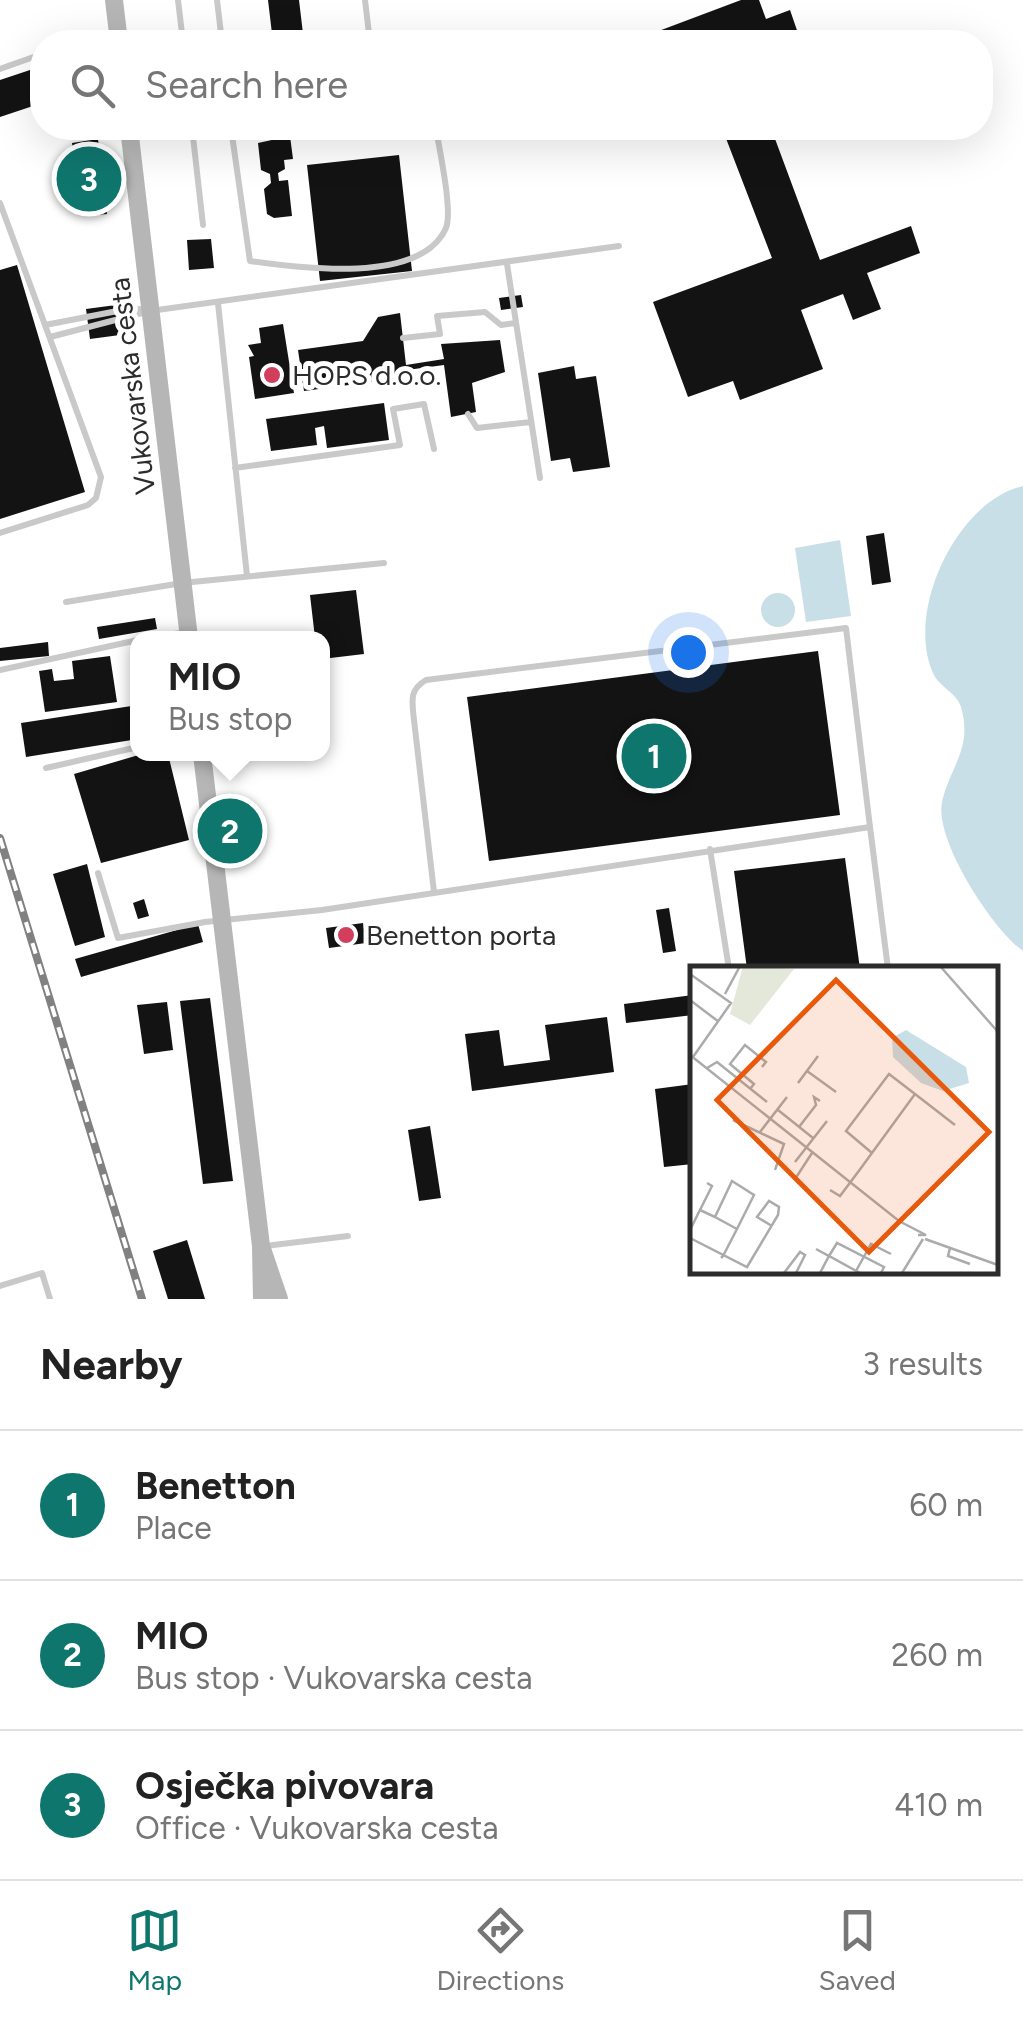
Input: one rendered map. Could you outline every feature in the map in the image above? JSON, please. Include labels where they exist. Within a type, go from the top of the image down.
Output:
[{"type":"main road","points":[[114,0],[117,30]]},
{"type":"main road","name":"Vukovarska cesta","points":[[130,140],[188,631]]},
{"type":"main road","points":[[203,761],[262,1246],[262,1299]]},
{"type":"main road","points":[[262,1246],[279,1299]]},
{"type":"lane","points":[[178,0],[182,30]]},
{"type":"lane","points":[[218,0],[221,30]]},
{"type":"lane","points":[[366,0],[369,30]]},
{"type":"lane","points":[[0,69],[30,58]]},
{"type":"lane","points":[[193,140],[203,225]]},
{"type":"lane","points":[[234,140],[250,261],[316,271],[418,259],[439,238],[447,217],[437,140]]},
{"type":"lane","points":[[0,203],[102,477],[96,498],[74,512],[0,533]]},
{"type":"lane","points":[[50,336],[150,311],[619,246]]},
{"type":"lane","points":[[506,264],[540,478]]},
{"type":"lane","points":[[218,303],[247,576]]},
{"type":"lane","points":[[45,325],[118,310],[150,311]]},
{"type":"lane","points":[[403,338],[440,334],[437,316],[485,312],[502,325],[516,323]]},
{"type":"lane","points":[[236,468],[400,445],[393,410],[424,404],[434,449]]},
{"type":"lane","points":[[468,414],[477,428],[488,430],[531,422]]},
{"type":"lane","points":[[66,602],[182,583],[384,563]]},
{"type":"lane","points":[[434,892],[412,694],[426,680],[846,628],[888,966]]},
{"type":"lane","points":[[0,670],[130,642]]},
{"type":"lane","points":[[46,768],[130,749]]},
{"type":"lane","points":[[98,874],[118,938],[870,827]]},
{"type":"lane","points":[[710,850],[729,966]]},
{"type":"lane","points":[[262,1246],[348,1236]]},
{"type":"lane","points":[[0,1286],[42,1273],[48,1298]]},
{"type":"water","points":[[1023,486],[1023,951],[982,904],[947,838],[942,802],[962,746],[964,722],[959,702],[933,673],[926,648],[926,620],[932,591],[958,535],[999,496]]},
{"type":"water","points":[[840,540],[851,616],[806,622],[795,548]]},
{"type":"water","points":[[778,593],[790,598],[795,610],[790,622],[778,627],[766,622],[761,610],[766,598]]},
{"type":"building","points":[[268,0],[299,0],[303,30],[272,30]]},
{"type":"building","points":[[741,0],[759,0],[766,19],[790,10],[797,30],[661,30]]},
{"type":"building","points":[[30,70],[30,107],[0,117],[0,80]]},
{"type":"building","points":[[98,140],[102,174],[96,175],[97,184],[102,183],[107,214],[87,216],[79,160],[75,160],[72,143]]},
{"type":"building","points":[[291,140],[293,159],[284,160],[285,169],[278,173],[279,181],[288,180],[292,216],[274,218],[267,214],[264,189],[271,183],[270,174],[261,170],[258,143]]},
{"type":"building","points":[[727,140],[775,140],[820,260],[911,226],[920,253],[867,273],[881,309],[853,320],[843,294],[801,310],[823,369],[740,400],[733,381],[688,397],[653,302],[772,258]]},
{"type":"building","points":[[399,155],[412,271],[320,281],[307,165]]},
{"type":"building","points":[[211,239],[214,268],[189,270],[187,240]]},
{"type":"building","points":[[17,265],[85,492],[0,519],[0,270]]},
{"type":"building","points":[[521,295],[523,307],[501,310],[499,298]]},
{"type":"building","points":[[116,305],[120,335],[90,339],[86,309]]},
{"type":"building","points":[[400,313],[406,365],[444,359],[441,344],[500,340],[505,372],[472,383],[476,412],[451,417],[444,365],[407,370],[408,377],[304,391],[298,350],[363,341],[378,317]]},
{"type":"building","name":"HOPS d.o.o.","points":[[283,324],[294,393],[255,399],[249,357],[254,356],[248,345],[261,343],[259,328]]},
{"type":"building","points":[[574,366],[576,379],[596,376],[610,467],[573,472],[570,458],[551,461],[538,373]]},
{"type":"building","points":[[384,403],[389,440],[327,448],[324,426],[315,428],[317,445],[271,451],[266,419]]},
{"type":"building","points":[[884,533],[891,582],[872,585],[866,536]]},
{"type":"building","points":[[356,590],[364,654],[330,658],[330,631],[314,631],[310,595]]},
{"type":"building","points":[[155,618],[157,629],[99,639],[97,627]]},
{"type":"building","points":[[48,642],[49,656],[0,661],[0,648]]},
{"type":"building","points":[[818,651],[840,815],[489,861],[467,697]]},
{"type":"building","points":[[110,656],[117,702],[45,712],[39,671],[52,669],[54,681],[74,679],[72,661]]},
{"type":"building","points":[[130,706],[130,740],[26,757],[21,723]]},
{"type":"building","points":[[130,758],[130,761],[170,761],[189,840],[101,863],[74,774]]},
{"type":"building","points":[[845,858],[860,966],[747,966],[734,871]]},
{"type":"building","points":[[87,864],[105,937],[75,946],[53,874]]},
{"type":"building","points":[[144,899],[149,916],[138,919],[133,903]]},
{"type":"building","points":[[669,908],[676,951],[663,953],[656,910]]},
{"type":"building","name":"Benetton porta","points":[[363,923],[366,943],[329,948],[326,928]]},
{"type":"building","points":[[198,924],[203,942],[81,977],[75,959]]},
{"type":"building","points":[[690,995],[690,1015],[626,1023],[624,1004]]},
{"type":"building","points":[[210,998],[233,1181],[203,1184],[180,1001]]},
{"type":"building","points":[[167,1002],[173,1050],[144,1054],[137,1005]]},
{"type":"building","points":[[607,1017],[614,1072],[472,1091],[465,1034],[499,1030],[504,1066],[550,1060],[545,1025]]},
{"type":"building","points":[[690,1084],[690,1164],[664,1167],[655,1089]]},
{"type":"building","points":[[430,1126],[441,1198],[419,1201],[408,1130]]},
{"type":"building","points":[[187,1240],[205,1299],[168,1299],[153,1251]]},
{"type":"railway","points":[[0,838],[142,1299]]},
{"type":"place","name":"Osječka pivovara","points":[[89,179]]},
{"type":"place","name":"HOPS d.o.o.","points":[[272,375]]},
{"type":"place","name":"Benetton","points":[[654,756]]},
{"type":"place","name":"MIO","points":[[230,831]]},
{"type":"place","name":"Benetton porta","points":[[346,935]]}]
